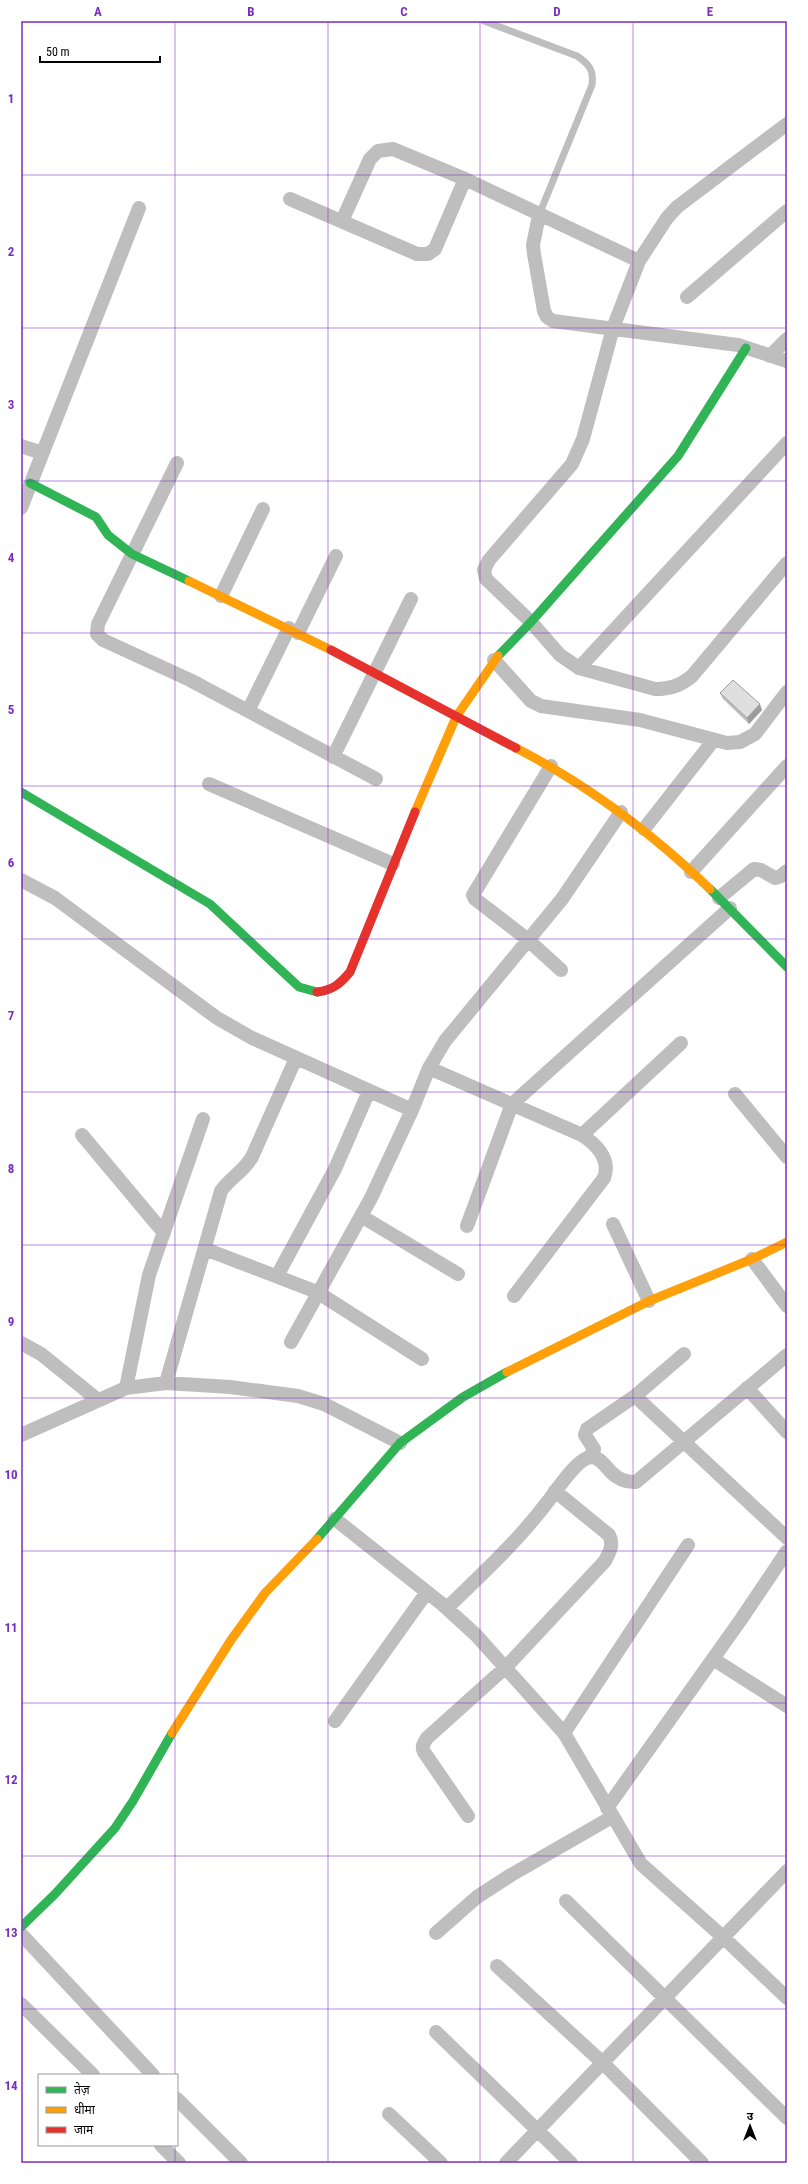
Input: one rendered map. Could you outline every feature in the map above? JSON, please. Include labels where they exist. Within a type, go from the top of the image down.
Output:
[{"type":"street","points":[[787,124],[677,207],[667,218],[639,261],[613,328],[583,439],[572,464],[489,560],[484,570],[486,579],[531,622],[560,655],[579,668],[655,689],[676,687],[692,676],[787,563]]},
{"type":"street","points":[[342,221],[370,159],[378,151],[393,148],[465,179],[639,261]]},
{"type":"street","points":[[290,199],[418,254],[428,254],[435,249],[465,179]]},
{"type":"street","points":[[21,508],[139,208]]},
{"type":"street","points":[[686,297],[787,211]]},
{"type":"street","points":[[539,215],[534,254],[541,298],[547,317],[553,321],[738,345],[787,361]]},
{"type":"street","points":[[770,356],[787,339]]},
{"type":"street","points":[[21,792],[172,880],[210,904],[299,987],[315,992],[330,990],[341,983],[350,972],[393,864],[456,717],[494,660],[531,622],[678,456],[746,348]]},
{"type":"street","points":[[579,668],[787,443]]},
{"type":"street","points":[[21,446],[42,453]]},
{"type":"street","points":[[177,462],[98,624],[98,634],[103,640],[190,680],[376,780]]},
{"type":"street","points":[[30,483],[90,513],[108,535],[132,554],[294,630],[551,766],[586,787],[644,830],[691,872],[720,898],[787,967]]},
{"type":"street","points":[[221,596],[263,509]]},
{"type":"street","points":[[248,711],[336,556]]},
{"type":"street","points":[[333,757],[373,673],[412,599]]},
{"type":"street","points":[[494,660],[531,701],[541,706],[640,720],[727,743],[749,739],[755,734],[787,692]]},
{"type":"street","points":[[644,830],[714,740]]},
{"type":"street","points":[[551,766],[473,895],[475,899],[527,939],[561,970]]},
{"type":"street","points":[[691,872],[787,766]]},
{"type":"street","points":[[209,784],[393,864]]},
{"type":"street","points":[[291,1342],[317,1292],[361,1216],[412,1110],[429,1068],[445,1041],[527,939],[562,899],[621,812]]},
{"type":"street","points":[[720,898],[754,869],[761,870],[774,878],[781,876],[787,871]]},
{"type":"street","points":[[21,880],[55,898],[217,1018],[252,1038],[412,1110]]},
{"type":"street","points":[[468,1226],[512,1104],[730,908]]},
{"type":"street","points":[[582,1135],[681,1043]]},
{"type":"street","points":[[166,1383],[221,1191],[227,1182],[246,1166],[252,1157],[296,1058]]},
{"type":"street","points":[[429,1068],[582,1135],[601,1152],[606,1165],[604,1178],[514,1296]]},
{"type":"street","points":[[277,1276],[334,1169],[369,1091]]},
{"type":"street","points":[[735,1094],[787,1157]]},
{"type":"street","points":[[126,1388],[149,1275],[203,1119]]},
{"type":"street","points":[[82,1135],[164,1233]]},
{"type":"street","points":[[361,1216],[458,1274]]},
{"type":"street","points":[[613,1224],[649,1301]]},
{"type":"street","points":[[21,1927],[55,1894],[114,1828],[133,1801],[184,1710],[231,1640],[265,1593],[334,1519],[377,1467],[400,1443],[463,1397],[497,1377],[649,1301],[752,1259],[787,1242]]},
{"type":"street","points":[[205,1249],[317,1292],[422,1359]]},
{"type":"street","points":[[752,1259],[787,1306]]},
{"type":"street","points":[[21,1343],[41,1354],[98,1400]]},
{"type":"street","points":[[447,1608],[505,1552],[582,1461],[590,1457],[594,1449],[585,1435],[586,1429],[635,1396],[684,1354]]},
{"type":"street","points":[[590,1457],[599,1459],[615,1476],[625,1482],[636,1482],[787,1355]]},
{"type":"street","points":[[21,1435],[126,1388],[166,1383],[216,1386],[298,1396],[324,1404],[400,1443]]},
{"type":"street","points":[[747,1388],[787,1432]]},
{"type":"street","points":[[635,1396],[787,1538]]},
{"type":"street","points":[[468,1816],[422,1748],[427,1738],[506,1667],[604,1560],[611,1549],[612,1542],[609,1535],[556,1491]]},
{"type":"street","points":[[334,1519],[447,1608],[476,1635],[564,1733],[641,1864],[724,1938],[787,1998]]},
{"type":"street","points":[[564,1733],[688,1545]]},
{"type":"street","points":[[436,1933],[477,1897],[610,1812],[787,1551]]},
{"type":"street","points":[[335,1721],[427,1592]]},
{"type":"street","points":[[713,1659],[787,1706]]},
{"type":"street","points":[[506,2163],[787,1871]]},
{"type":"street","points":[[566,1901],[664,1999],[787,2118]]},
{"type":"street","points":[[21,1934],[152,2074]]},
{"type":"street","points":[[497,1966],[603,2063],[702,2163]]},
{"type":"street","points":[[21,2004],[92,2074]]},
{"type":"street","points":[[436,2032],[571,2163]]},
{"type":"street","points":[[178,2100],[241,2163]]},
{"type":"street","points":[[389,2114],[441,2163]]},
{"type":"lane","points":[[484,21],[577,56],[588,64],[593,74],[592,85],[539,215]]},
{"type":"building","points":[[733,680],[760,704],[747,718],[720,693]]},
{"type":"traffic: fast","points":[[498,656],[531,622],[678,456],[746,348]]},
{"type":"traffic: fast","points":[[30,483],[96,517],[108,535],[132,554],[189,581]]},
{"type":"traffic: fast","points":[[21,792],[210,904],[299,987],[317,992]]},
{"type":"traffic: fast","points":[[710,889],[787,967]]},
{"type":"traffic: fast","points":[[317,1539],[400,1443],[463,1397],[507,1372]]},
{"type":"traffic: fast","points":[[21,1927],[55,1894],[115,1828],[133,1801],[172,1733]]},
{"type":"traffic: slow","points":[[189,581],[331,650]]},
{"type":"traffic: slow","points":[[415,812],[456,717],[498,656]]},
{"type":"traffic: slow","points":[[516,748],[569,778],[618,811],[688,868],[710,889]]},
{"type":"traffic: slow","points":[[507,1372],[649,1301],[752,1259],[787,1242]]},
{"type":"traffic: slow","points":[[172,1733],[231,1640],[265,1593],[317,1539]]},
{"type":"traffic: jam","points":[[331,650],[516,748]]},
{"type":"traffic: jam","points":[[317,992],[328,990],[336,986],[350,972],[415,812]]}]
